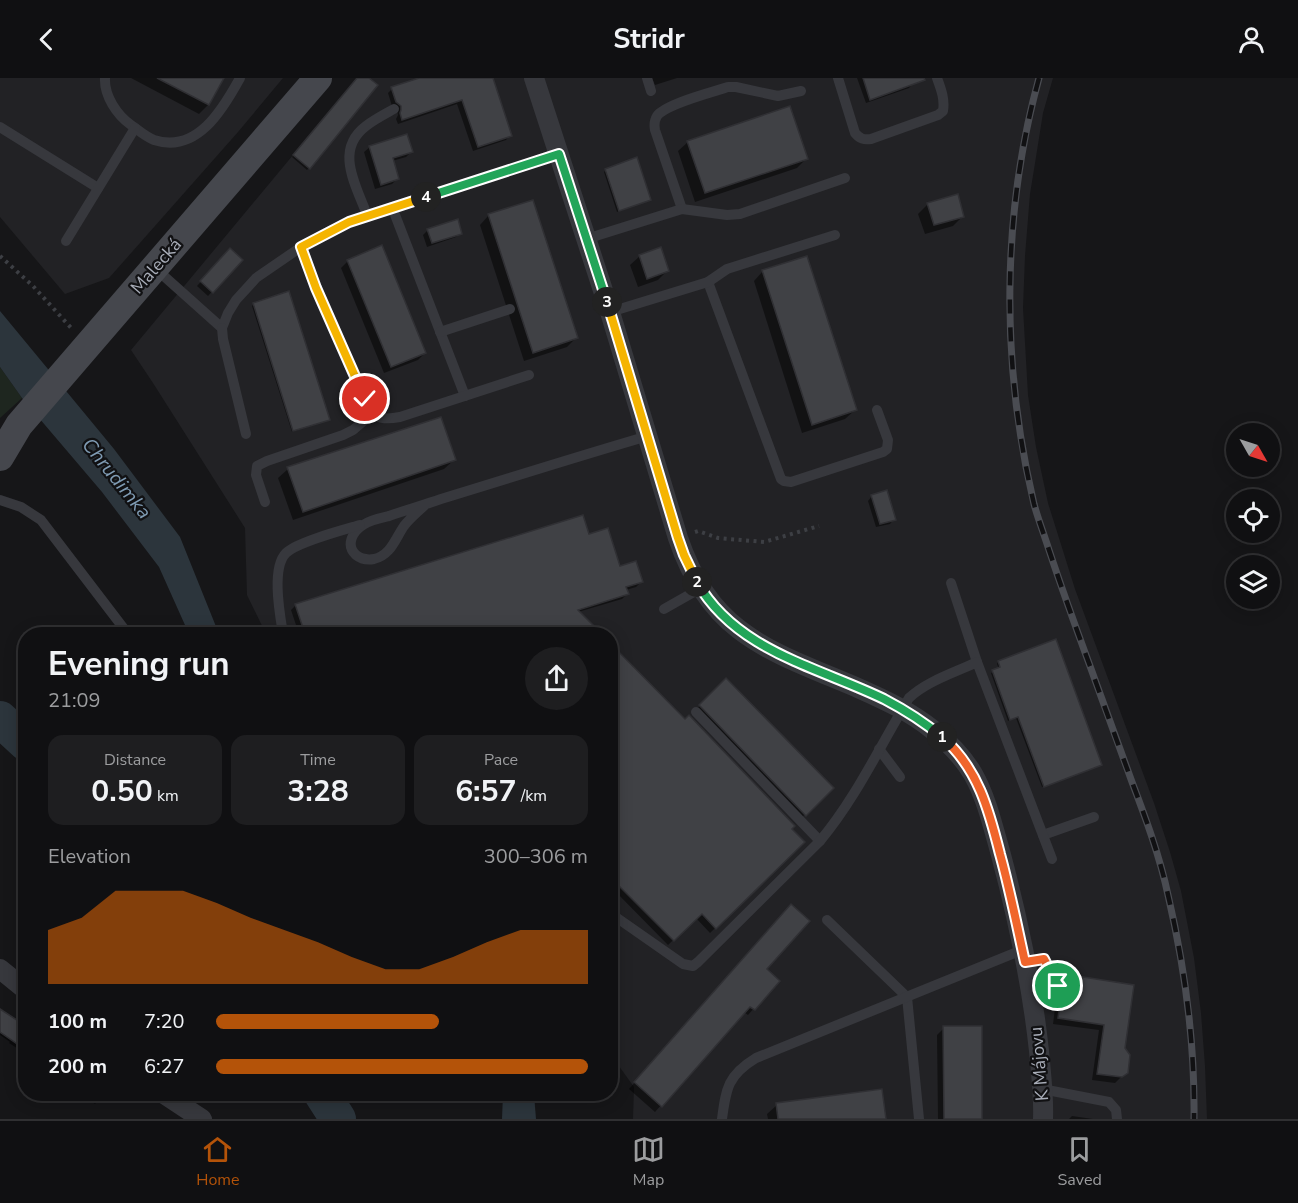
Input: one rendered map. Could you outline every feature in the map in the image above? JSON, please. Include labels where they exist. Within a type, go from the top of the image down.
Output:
[{"type":"street","name":"Malecká","points":[[0,457],[19,425],[318,78]]},
{"type":"street","name":"K Májovu","points":[[535,78],[610,312],[678,538],[701,588],[720,614],[752,640],[882,699],[924,723],[945,740],[965,762],[980,787],[1006,873],[1024,956],[1037,1034],[1043,1119]]},
{"type":"street","points":[[0,969],[18,984]]},
{"type":"street","points":[[175,1101],[202,1119]]},
{"type":"lane","points":[[105,78],[108,96],[126,122],[154,140],[170,143],[194,136],[215,119],[226,105],[240,78]]},
{"type":"lane","points":[[647,78],[651,91]]},
{"type":"lane","points":[[838,78],[855,133],[858,138],[865,140],[871,140],[938,115],[943,111],[943,95],[937,78]]},
{"type":"lane","points":[[682,209],[654,126],[655,120],[662,112],[729,87],[778,96],[801,91]]},
{"type":"lane","points":[[367,215],[350,168],[350,146],[365,127],[394,109]]},
{"type":"lane","points":[[0,128],[98,188]]},
{"type":"lane","points":[[66,241],[135,128]]},
{"type":"lane","points":[[246,434],[222,328],[228,313],[243,291],[301,247],[332,230],[367,215],[559,154]]},
{"type":"lane","points":[[586,239],[682,209],[728,215],[740,214],[845,178]]},
{"type":"lane","points":[[392,207],[465,396]]},
{"type":"lane","points":[[610,312],[708,282],[727,269],[835,235]]},
{"type":"lane","points":[[301,247],[316,288],[365,399],[378,418],[390,419],[529,375]]},
{"type":"lane","points":[[155,268],[222,328]]},
{"type":"lane","points":[[708,282],[781,479],[791,482],[883,452],[887,449],[888,440],[877,410]]},
{"type":"lane","points":[[440,332],[510,309]]},
{"type":"lane","points":[[265,502],[256,475],[257,466],[343,435],[353,430],[373,413]]},
{"type":"lane","points":[[282,627],[278,596],[278,570],[285,554],[292,548],[648,436]]},
{"type":"lane","points":[[0,500],[21,507],[41,520],[123,627]]},
{"type":"lane","points":[[366,523],[352,535],[352,550],[362,558],[377,558],[387,553],[410,518],[426,504]]},
{"type":"lane","points":[[951,583],[976,662],[1052,859]]},
{"type":"lane","points":[[664,609],[701,588]]},
{"type":"lane","points":[[618,919],[683,964],[693,966],[829,830],[861,781],[909,698],[927,685],[976,662]]},
{"type":"lane","points":[[696,712],[820,841]]},
{"type":"lane","points":[[879,749],[900,777]]},
{"type":"lane","points":[[1043,835],[1095,817]]},
{"type":"lane","points":[[827,920],[907,997],[919,1119]]},
{"type":"lane","points":[[722,1119],[729,1085],[744,1065],[756,1058],[907,997],[1024,956],[1044,959],[1058,986]]},
{"type":"lane","points":[[1042,1089],[1109,1102],[1116,1110],[1117,1119]]},
{"type":"path","points":[[0,256],[33,286],[63,321],[80,356]]},
{"type":"path","points":[[678,538],[698,531],[718,538],[764,542],[819,526]]},
{"type":"shaded area","points":[[0,78],[283,78],[109,278],[65,294],[0,217]]},
{"type":"shaded area","points":[[357,78],[1053,78],[1043,113],[1030,194],[1025,256],[1023,308],[1028,395],[1048,503],[1075,589],[1154,803],[1181,891],[1194,958],[1201,1013],[1207,1119],[633,1119],[634,1087],[618,1065],[618,627],[263,627],[247,595],[245,528],[131,350]]},
{"type":"shaded area","points":[[0,367],[22,398],[0,418]]},
{"type":"water","name":"Chrudimka","points":[[0,311],[114,449],[180,537],[216,627],[186,627],[159,567],[102,492],[22,398],[0,367]]},
{"type":"water","points":[[503,1101],[535,1101],[536,1119],[502,1119]]},
{"type":"building","points":[[157,78],[224,78],[209,105]]},
{"type":"building","points":[[357,78],[369,78],[378,85],[310,169],[293,155]]},
{"type":"building","points":[[419,78],[493,78],[512,136],[478,147],[462,100],[402,120],[401,106],[396,102],[391,87]]},
{"type":"building","points":[[863,78],[924,78],[925,80],[870,100]]},
{"type":"building","points":[[790,106],[808,159],[705,193],[687,141]]},
{"type":"building","points":[[407,134],[413,152],[393,158],[399,179],[381,185],[369,146]]},
{"type":"building","points":[[637,157],[651,200],[619,211],[605,169]]},
{"type":"building","points":[[958,194],[964,217],[934,225],[927,203]]},
{"type":"building","points":[[533,200],[578,338],[533,353],[488,214]]},
{"type":"building","points":[[458,219],[462,234],[432,243],[427,229]]},
{"type":"building","points":[[382,245],[426,353],[391,367],[347,260]]},
{"type":"building","points":[[661,247],[669,271],[647,279],[639,255]]},
{"type":"building","points":[[230,248],[243,260],[213,293],[200,281]]},
{"type":"building","points":[[807,256],[857,410],[812,425],[762,270]]},
{"type":"building","points":[[289,291],[330,420],[293,431],[253,303]]},
{"type":"building","points":[[441,417],[456,460],[303,512],[287,467]]},
{"type":"building","points":[[887,490],[896,520],[880,524],[871,495]]},
{"type":"building","points":[[583,515],[589,534],[608,528],[620,566],[636,561],[643,582],[626,587],[629,594],[578,610],[595,627],[303,627],[295,604]]},
{"type":"building","points":[[1056,639],[1102,765],[1044,787],[1018,717],[1010,720],[992,670],[1000,667],[998,661]]},
{"type":"building","points":[[618,651],[685,719],[689,715],[795,826],[792,829],[805,842],[716,929],[702,914],[674,941],[618,885]]},
{"type":"building","points":[[726,678],[834,788],[806,816],[699,705]]},
{"type":"building","points":[[791,904],[810,921],[767,969],[780,981],[755,1010],[750,1007],[662,1107],[634,1082]]},
{"type":"building","points":[[1064,974],[1134,985],[1125,1048],[1130,1055],[1128,1073],[1122,1077],[1097,1074],[1104,1025],[1058,1018],[1061,993],[1065,987]]},
{"type":"building","points":[[0,1009],[18,1021],[18,1044],[0,1032]]},
{"type":"building","points":[[943,1026],[982,1026],[982,1119],[944,1119]]},
{"type":"building","points":[[882,1089],[886,1119],[778,1119],[776,1103]]},
{"type":"waterway","points":[[0,719],[18,736]]},
{"type":"waterway","points":[[326,1101],[338,1119]]},
{"type":"railway","points":[[1039,78],[1027,130],[1012,237],[1011,345],[1023,451],[1039,521],[1157,852],[1165,881],[1188,1006],[1193,1063],[1194,1119]]},
{"type":"route","points":[[365,399],[316,288],[301,247],[367,215],[559,154],[610,312],[678,538],[691,572],[720,614],[752,640],[902,709],[932,729],[965,762],[986,801],[1006,873],[1025,962],[1044,959],[1058,986]]}]
